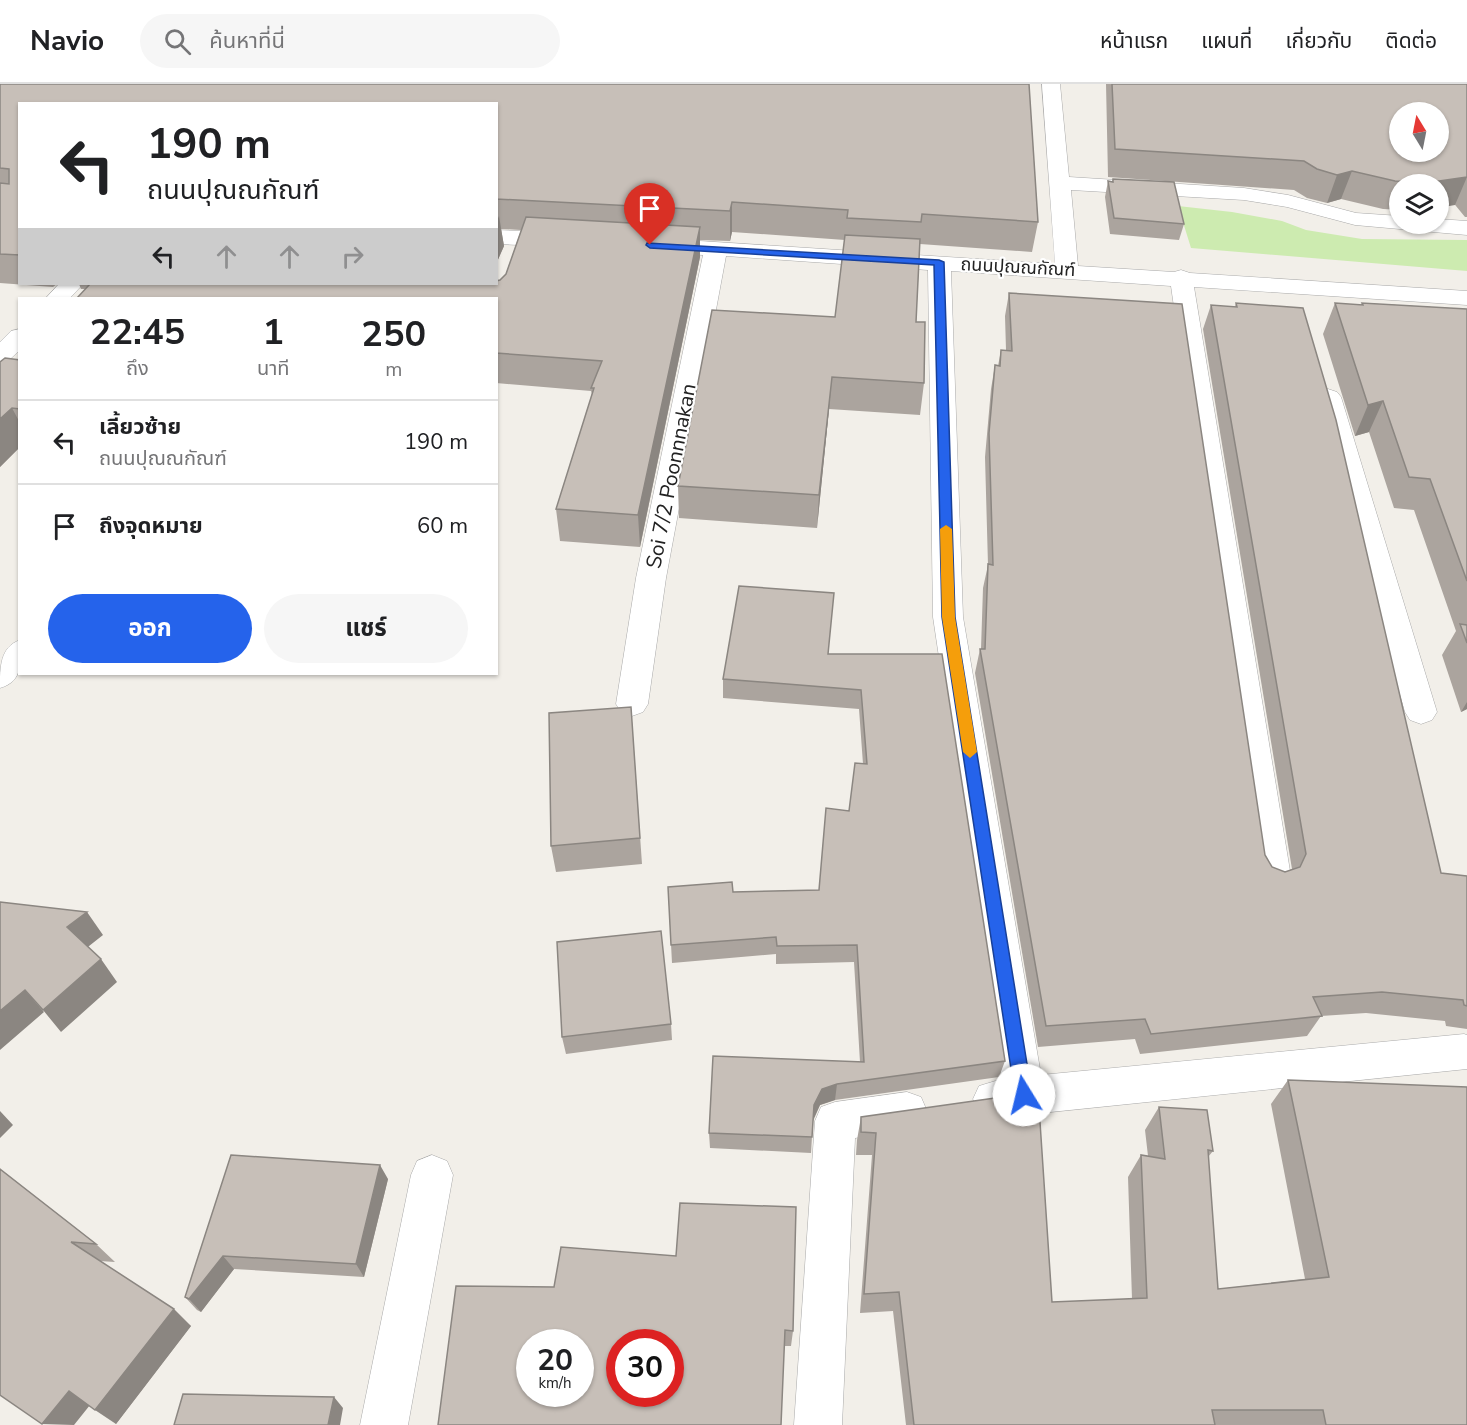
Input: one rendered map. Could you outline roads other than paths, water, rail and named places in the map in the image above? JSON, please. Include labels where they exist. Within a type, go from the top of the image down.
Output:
[{"type":"street","points":[[1051,84],[1067,270]]},
{"type":"street","points":[[1061,183],[1244,194],[1288,201],[1355,219],[1467,228]]},
{"type":"street","points":[[498,237],[586,242]]},
{"type":"street","points":[[512,260],[520,238]]},
{"type":"street","name":"ถนนปุณณกัณฑ์","points":[[633,244],[1180,277],[1299,297],[1467,298]]},
{"type":"street","name":"Soi 7/2 Poonnnakan","points":[[632,704],[651,578],[716,248]]},
{"type":"street","points":[[939,262],[948,617],[1024,1095]]},
{"type":"street","points":[[1180,277],[1273,877]]},
{"type":"street","points":[[58,297],[71,285]]},
{"type":"street","points":[[0,355],[18,338]]},
{"type":"street","points":[[1322,376],[1421,712]]},
{"type":"street","points":[[0,677],[18,654]]},
{"type":"street","points":[[818,1425],[835,1121],[1024,1095],[1464,1052]]},
{"type":"street","points":[[384,1425],[432,1175]]}]
